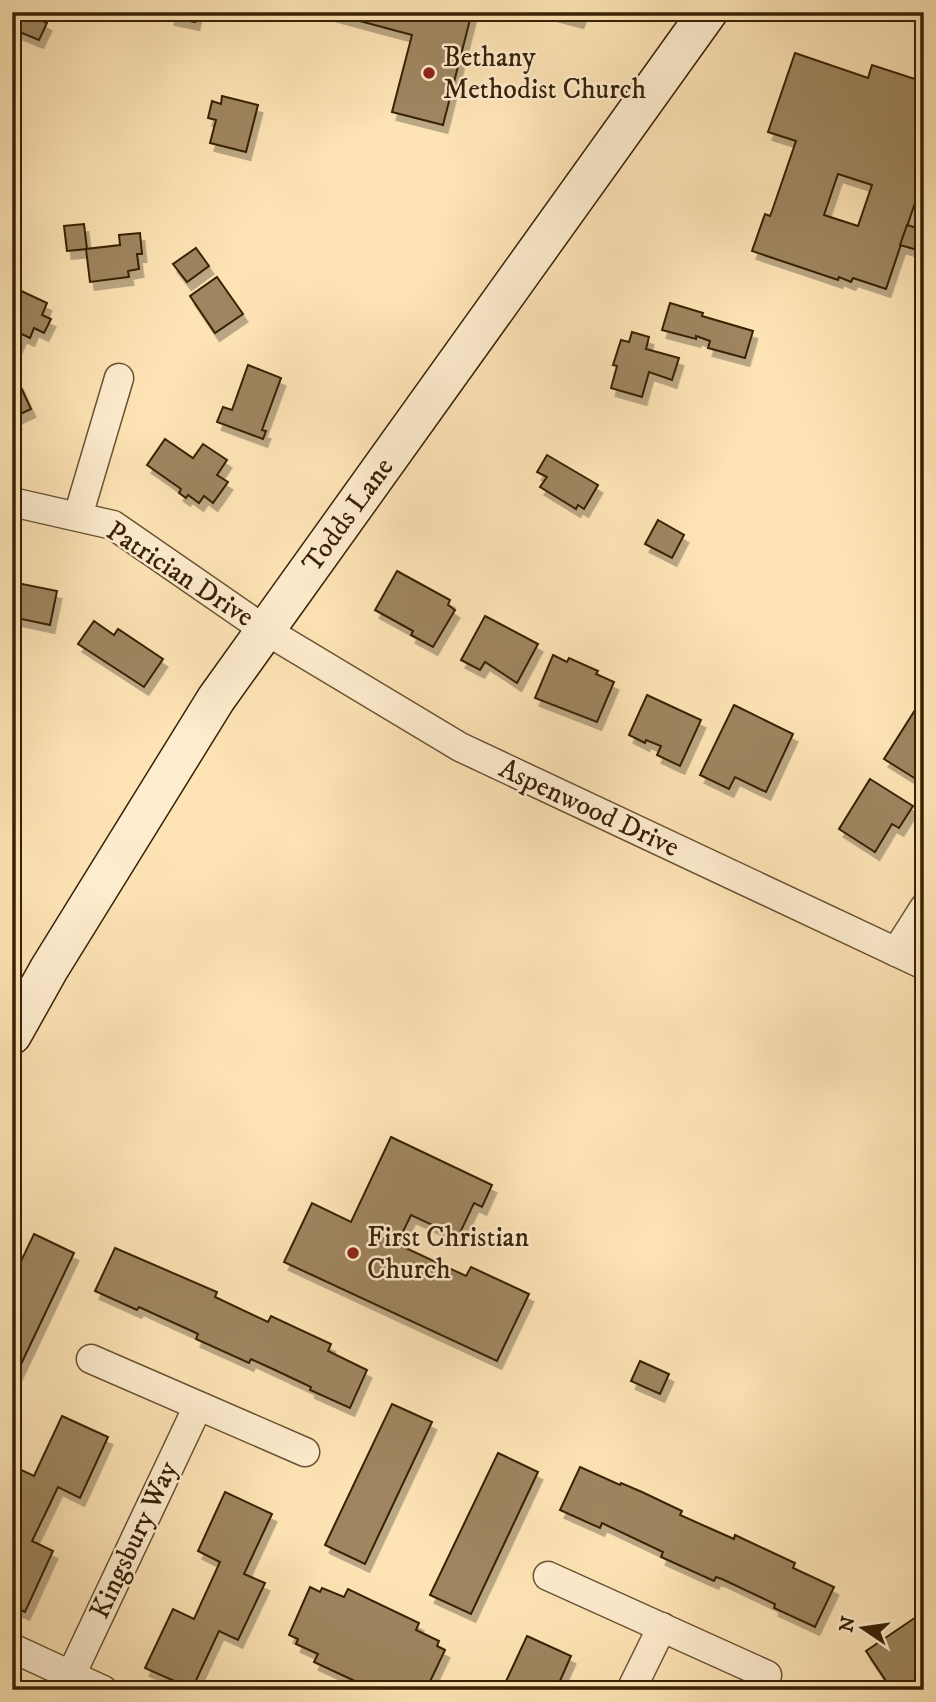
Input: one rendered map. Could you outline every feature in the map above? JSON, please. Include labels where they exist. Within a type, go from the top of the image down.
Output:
[{"type":"main road","name":"Todds Lane","points":[[12,1035],[133,830],[216,699],[708,12]]},
{"type":"street","points":[[78,516],[119,378]]},
{"type":"street","name":"Patrician Drive","points":[[12,502],[113,525],[265,630]]},
{"type":"street","name":"Aspenwood Drive","points":[[265,630],[460,747],[924,965]]},
{"type":"street","points":[[896,952],[924,908]]},
{"type":"street","points":[[91,1359],[305,1452]]},
{"type":"street","name":"Kingsbury Way","points":[[71,1675],[198,1406]]},
{"type":"street","points":[[548,1576],[767,1675]]},
{"type":"street","points":[[631,1690],[662,1627]]},
{"type":"street","points":[[12,1648],[103,1690]]},
{"type":"building","points":[[12,12],[42,12],[39,19],[47,23],[39,40],[12,29]]},
{"type":"building","points":[[171,12],[197,12],[195,22],[170,17]]},
{"type":"building","name":"Bethany Methodist Church","points":[[326,12],[472,12],[443,125],[392,112],[412,35]]},
{"type":"building","name":"Bethany Methodist Church","points":[[548,12],[582,12],[579,20]]},
{"type":"building","points":[[795,53],[868,78],[872,65],[924,82],[924,176],[886,289],[853,278],[851,282],[839,277],[838,280],[752,251],[765,214],[770,216],[772,211],[796,141],[768,132]],"holes":[[[838,174],[872,185],[858,226],[824,215]]]},
{"type":"building","points":[[222,96],[258,105],[246,152],[210,143],[216,120],[208,118],[212,101],[221,104]]},
{"type":"building","points":[[84,224],[87,249],[67,251],[64,226]]},
{"type":"building","points":[[907,225],[924,230],[924,252],[900,245]]},
{"type":"building","points":[[140,233],[142,254],[137,254],[139,269],[128,271],[129,277],[90,282],[86,249],[120,245],[119,235]]},
{"type":"building","points":[[196,248],[209,266],[187,282],[173,264]]},
{"type":"building","points":[[217,277],[243,314],[215,333],[190,296]]},
{"type":"building","points":[[17,289],[47,303],[42,315],[51,319],[44,333],[34,328],[30,338],[22,334],[16,348],[12,346],[12,300]]},
{"type":"building","points":[[670,303],[753,331],[745,358],[708,348],[710,341],[696,336],[696,339],[662,330]]},
{"type":"building","points":[[632,332],[649,337],[646,349],[679,358],[672,380],[649,372],[642,397],[611,388],[617,366],[613,365],[621,340],[629,342]]},
{"type":"building","points":[[248,365],[281,378],[262,430],[266,431],[263,439],[217,422],[223,407],[232,410]]},
{"type":"building","points":[[18,381],[31,409],[14,417],[17,421],[12,423],[12,384]]},
{"type":"building","points":[[165,439],[193,458],[203,444],[227,460],[217,475],[228,482],[213,503],[204,496],[199,503],[188,495],[186,498],[179,493],[181,489],[147,465]]},
{"type":"building","points":[[547,455],[598,485],[584,509],[578,505],[576,509],[540,487],[547,477],[537,472]]},
{"type":"building","points":[[658,520],[684,535],[672,558],[645,544]]},
{"type":"building","points":[[397,571],[450,600],[448,605],[455,610],[433,647],[411,635],[413,631],[375,610]]},
{"type":"building","points":[[12,582],[57,591],[50,625],[12,617]]},
{"type":"building","points":[[485,616],[538,644],[517,683],[485,662],[480,670],[461,660]]},
{"type":"building","points":[[94,621],[114,635],[118,629],[163,659],[144,687],[78,644]]},
{"type":"building","points":[[553,655],[567,662],[569,658],[598,671],[596,674],[614,682],[597,722],[535,698]]},
{"type":"building","points":[[647,695],[701,720],[680,766],[657,755],[661,746],[646,740],[645,743],[629,735]]},
{"type":"building","points":[[924,704],[924,784],[884,759],[915,710],[919,712]]},
{"type":"building","points":[[734,705],[793,734],[766,792],[735,777],[729,789],[700,775]]},
{"type":"building","points":[[870,779],[913,806],[899,828],[892,824],[875,852],[839,829]]},
{"type":"building","name":"First Christian Church","points":[[391,1137],[492,1185],[482,1207],[474,1203],[458,1237],[411,1215],[397,1244],[466,1276],[471,1267],[529,1294],[497,1361],[284,1262],[312,1203],[351,1222]]},
{"type":"building","points":[[34,1234],[74,1253],[12,1383],[12,1280]]},
{"type":"building","points":[[115,1248],[217,1292],[215,1297],[268,1322],[271,1316],[331,1344],[328,1351],[367,1370],[350,1408],[251,1359],[249,1363],[196,1339],[198,1334],[194,1332],[95,1291]]},
{"type":"building","points":[[640,1361],[669,1374],[660,1394],[631,1381]]},
{"type":"building","points":[[392,1404],[432,1422],[365,1564],[325,1545]]},
{"type":"building","points":[[62,1416],[108,1437],[80,1498],[58,1487],[32,1541],[53,1551],[25,1612],[12,1606],[12,1473],[15,1467],[34,1476]]},
{"type":"building","points":[[498,1453],[538,1472],[471,1614],[430,1595]]},
{"type":"building","points":[[580,1467],[682,1511],[680,1515],[734,1539],[735,1535],[795,1563],[793,1568],[834,1587],[815,1627],[722,1579],[716,1577],[714,1581],[661,1557],[663,1552],[602,1523],[600,1528],[560,1510]]},
{"type":"building","points":[[225,1492],[272,1514],[244,1574],[265,1583],[238,1640],[219,1631],[192,1689],[145,1668],[173,1609],[194,1619],[220,1562],[198,1551]]},
{"type":"building","points":[[310,1587],[320,1592],[322,1588],[344,1597],[348,1589],[419,1623],[416,1630],[439,1641],[437,1646],[445,1650],[426,1690],[374,1690],[314,1662],[318,1654],[296,1644],[298,1639],[289,1635]]},
{"type":"building","points":[[922,1613],[924,1690],[892,1690],[866,1651]]},
{"type":"building","points":[[527,1636],[571,1656],[556,1690],[502,1690]]},
{"type":"place","name":"Bethany Methodist Church","points":[[429,73]]},
{"type":"place","name":"First Christian Church","points":[[353,1253]]}]
